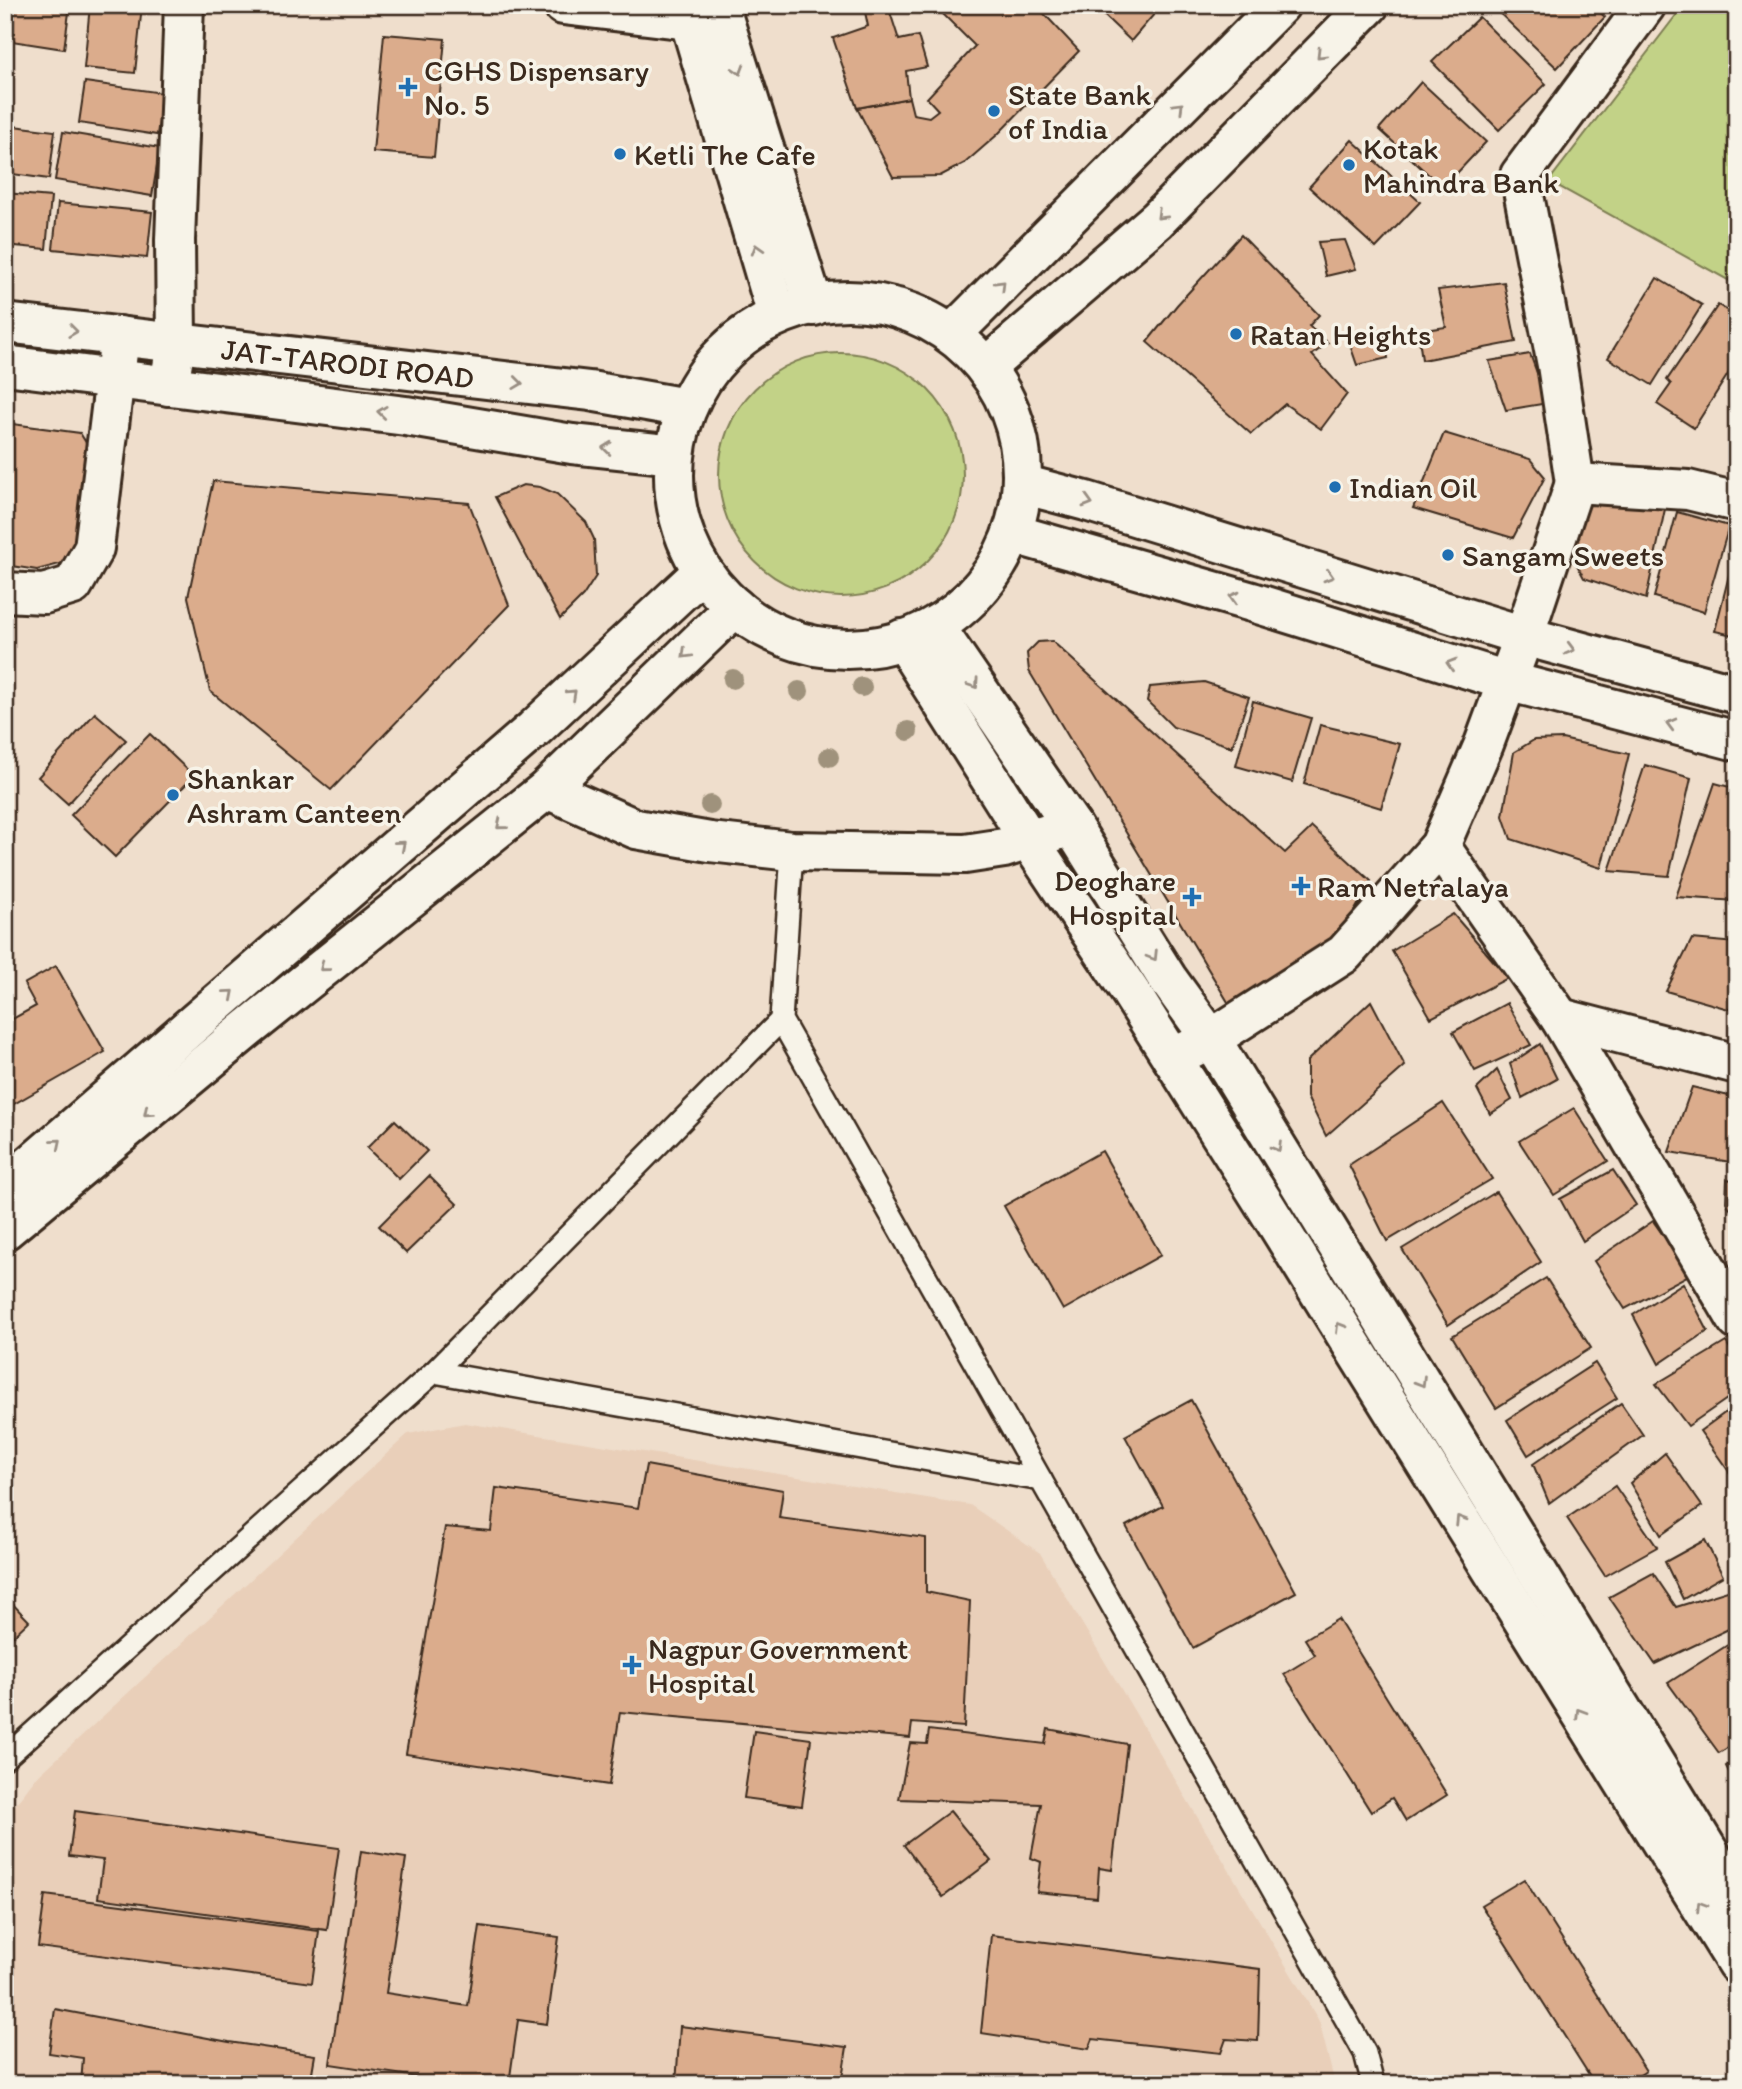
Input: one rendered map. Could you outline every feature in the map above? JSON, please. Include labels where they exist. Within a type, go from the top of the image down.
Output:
[{"type":"main road","points":[[169,386],[176,343],[175,240],[184,5]]},
{"type":"main road","points":[[563,5],[697,10]]},
{"type":"main road","points":[[953,334],[1280,5]]},
{"type":"main road","points":[[986,366],[1157,220],[1369,5]]},
{"type":"main road","points":[[1172,1058],[1211,1039],[1344,954],[1440,846],[1484,744],[1524,636],[1575,482],[1557,365],[1520,175],[1646,5]]},
{"type":"main road","points":[[697,10],[814,306]]},
{"type":"main road","points":[[697,10],[777,315]]},
{"type":"main road","points":[[841,300],[904,309],[953,334],[986,366],[1015,419],[1025,471],[1014,534],[984,587],[919,633],[876,648],[820,649],[760,628],[698,576],[680,529],[674,444],[695,387],[716,358],[777,315],[814,306],[841,300]]},
{"type":"main road","name":"JAT-TARODI ROAD","points":[[5,323],[590,391],[687,408]]},
{"type":"main road","points":[[5,592],[44,594],[73,584],[94,548],[120,336]]},
{"type":"main road","points":[[5,365],[406,415],[572,444],[675,456]]},
{"type":"main road","points":[[1575,482],[1688,490],[1737,502]]},
{"type":"main road","points":[[1022,484],[1086,501],[1524,636],[1737,694]]},
{"type":"main road","points":[[1014,534],[1252,602],[1507,681],[1737,741]]},
{"type":"main road","points":[[5,1187],[534,729],[698,576]]},
{"type":"main road","points":[[5,1230],[247,1029],[547,789],[735,607]]},
{"type":"main road","points":[[919,633],[1072,826],[1167,978],[1211,1039],[1737,1898]]},
{"type":"main road","points":[[919,633],[1029,840],[1172,1058],[1737,1964]]},
{"type":"main road","points":[[547,789],[636,829],[710,842],[792,851],[965,854],[1004,848],[1072,826]]},
{"type":"main road","points":[[1440,846],[1560,1018],[1723,1280],[1737,1320]]},
{"type":"main road","points":[[1560,1018],[1737,1063]]},
{"type":"lane","points":[[792,851],[781,1020],[1365,2053],[1373,2084]]},
{"type":"lane","points":[[5,1758],[434,1373],[781,1020]]},
{"type":"lane","points":[[434,1373],[1041,1480]]},
{"type":"shaded area","name":"Nagpur Government Hospital","points":[[465,1423],[970,1505],[1040,1553],[1319,2021],[1335,2084],[5,2084],[5,1818],[36,1778],[408,1434]]},
{"type":"green space","points":[[1684,5],[1737,5],[1737,285],[1549,181]]},
{"type":"green space","points":[[841,353],[865,355],[888,362],[927,389],[954,428],[961,451],[961,499],[954,522],[927,561],[888,588],[865,595],[841,597],[817,595],[794,588],[755,561],[728,522],[721,499],[719,475],[721,451],[728,428],[755,389],[794,362],[817,355]]},
{"type":"building","points":[[5,5],[70,5],[64,49],[5,40]]},
{"type":"building","points":[[90,5],[142,5],[135,73],[84,68]]},
{"type":"building","points":[[934,5],[1036,5],[1079,51],[997,135],[965,163],[940,176],[893,177],[857,108],[909,98],[913,114],[929,117],[938,110],[927,98],[975,46]]},
{"type":"building","points":[[1093,5],[1162,5],[1131,41]]},
{"type":"building","points":[[1491,5],[1592,5],[1605,17],[1557,68]]},
{"type":"building","points":[[889,9],[899,40],[918,36],[927,67],[906,71],[909,98],[857,108],[833,38],[868,26],[865,12]]},
{"type":"building","points":[[1479,17],[1546,84],[1499,130],[1432,62]]},
{"type":"building","points":[[384,34],[445,39],[434,157],[373,152]]},
{"type":"building","points":[[85,82],[163,93],[157,135],[79,123]]},
{"type":"building","points":[[1421,82],[1486,142],[1443,188],[1379,129]]},
{"type":"building","points":[[5,125],[55,131],[49,179],[5,173]]},
{"type":"building","points":[[63,132],[160,148],[152,196],[55,180]]},
{"type":"building","points":[[1352,140],[1420,202],[1376,248],[1309,187]]},
{"type":"building","points":[[5,193],[51,197],[46,249],[5,245]]},
{"type":"building","points":[[58,203],[152,212],[147,258],[53,249]]},
{"type":"building","name":"Ratan Heights","points":[[1241,235],[1319,315],[1309,326],[1328,343],[1312,355],[1347,394],[1321,429],[1285,404],[1251,434],[1147,342]]},
{"type":"building","points":[[1345,240],[1356,269],[1326,276],[1318,242]]},
{"type":"building","points":[[1657,278],[1702,305],[1652,385],[1608,358]]},
{"type":"building","points":[[1504,282],[1516,342],[1422,360],[1418,331],[1446,327],[1438,290]]},
{"type":"building","points":[[1718,305],[1737,316],[1737,360],[1694,428],[1657,404],[1671,384],[1667,380]]},
{"type":"building","points":[[1383,331],[1388,358],[1357,365],[1347,336]]},
{"type":"building","points":[[1530,354],[1548,403],[1506,410],[1489,361]]},
{"type":"building","points":[[5,423],[80,433],[88,446],[83,540],[71,561],[37,570],[5,565]]},
{"type":"building","points":[[1444,433],[1530,459],[1545,477],[1513,538],[1413,508]]},
{"type":"building","points":[[213,481],[469,503],[509,605],[331,790],[210,691],[188,597]]},
{"type":"building","points":[[523,485],[540,487],[557,494],[586,522],[594,539],[596,576],[583,596],[560,619],[495,497]]},
{"type":"building","points":[[1609,495],[1665,509],[1646,599],[1584,578],[1576,563],[1576,540],[1582,517],[1589,504]]},
{"type":"building","points":[[1677,512],[1729,526],[1704,612],[1654,597]]},
{"type":"building","points":[[1737,543],[1737,636],[1715,631]]},
{"type":"building","points":[[1052,641],[1285,853],[1312,827],[1371,881],[1348,923],[1326,944],[1231,1007],[1029,671],[1027,653],[1038,642]]},
{"type":"building","points":[[1204,682],[1249,697],[1232,747],[1173,727],[1147,701],[1150,687]]},
{"type":"building","points":[[1253,701],[1311,718],[1292,782],[1236,766]]},
{"type":"building","points":[[95,713],[126,740],[68,804],[38,777]]},
{"type":"building","points":[[1320,725],[1400,744],[1381,808],[1304,784]]},
{"type":"building","points":[[150,734],[194,776],[115,857],[71,815]]},
{"type":"building","points":[[1562,739],[1629,754],[1601,868],[1511,839],[1503,816],[1514,752],[1534,740]]},
{"type":"building","points":[[1645,765],[1691,778],[1669,876],[1609,871]]},
{"type":"building","points":[[1715,783],[1737,789],[1737,901],[1676,897]]},
{"type":"building","points":[[1453,914],[1508,978],[1431,1018],[1392,951]]},
{"type":"building","points":[[1692,939],[1736,943],[1737,1021],[1732,1020],[1732,1010],[1666,991]]},
{"type":"building","points":[[56,966],[105,1052],[5,1109],[5,1023],[36,1006],[24,984]]},
{"type":"building","points":[[1371,1001],[1405,1066],[1326,1136],[1307,1097],[1307,1061]]},
{"type":"building","points":[[1507,1003],[1531,1045],[1475,1071],[1453,1032]]},
{"type":"building","points":[[1540,1044],[1557,1079],[1522,1098],[1510,1064]]},
{"type":"building","points":[[1497,1070],[1512,1100],[1490,1114],[1477,1089]]},
{"type":"building","points":[[1692,1087],[1737,1098],[1737,1163],[1669,1152]]},
{"type":"building","points":[[1443,1103],[1492,1179],[1387,1241],[1349,1165]]},
{"type":"building","points":[[1574,1108],[1608,1161],[1554,1195],[1519,1141]]},
{"type":"building","points":[[395,1120],[427,1151],[399,1179],[367,1148]]},
{"type":"building","points":[[1102,1151],[1161,1255],[1063,1310],[1004,1206]]},
{"type":"building","points":[[1613,1170],[1636,1205],[1583,1241],[1560,1199]]},
{"type":"building","points":[[429,1176],[457,1204],[406,1253],[379,1226]]},
{"type":"building","points":[[1727,1179],[1737,1181],[1737,1220],[1726,1202]]},
{"type":"building","points":[[1496,1192],[1541,1262],[1448,1325],[1402,1249]]},
{"type":"building","points":[[1653,1221],[1691,1274],[1625,1309],[1594,1261]]},
{"type":"building","points":[[1546,1278],[1591,1348],[1496,1408],[1452,1336]]},
{"type":"building","points":[[1683,1283],[1708,1331],[1659,1364],[1633,1315]]},
{"type":"building","points":[[1726,1342],[1737,1359],[1737,1392],[1688,1426],[1656,1384]]},
{"type":"building","points":[[1595,1363],[1617,1398],[1528,1455],[1507,1420]]},
{"type":"building","points":[[1191,1400],[1296,1592],[1193,1648],[1126,1526],[1163,1506],[1125,1436]]},
{"type":"building","points":[[1621,1403],[1643,1435],[1549,1503],[1533,1464]]},
{"type":"building","points":[[1737,1404],[1737,1470],[1730,1473],[1700,1431]]},
{"type":"building","points":[[1665,1453],[1702,1506],[1661,1535],[1630,1483]]},
{"type":"building","points":[[646,1465],[783,1490],[779,1518],[926,1538],[926,1592],[970,1601],[964,1727],[912,1723],[910,1738],[620,1712],[609,1785],[406,1754],[445,1527],[491,1531],[496,1488],[638,1508]]},
{"type":"building","points":[[1615,1486],[1657,1547],[1605,1576],[1567,1518]]},
{"type":"building","points":[[1705,1540],[1723,1576],[1683,1599],[1665,1562]]},
{"type":"building","points":[[1653,1573],[1676,1607],[1737,1588],[1737,1625],[1655,1664],[1609,1597]]},
{"type":"building","points":[[5,1596],[29,1621],[5,1644]]},
{"type":"building","points":[[1338,1619],[1447,1795],[1406,1821],[1392,1798],[1371,1812],[1284,1674],[1315,1655],[1305,1639]]},
{"type":"building","points":[[1737,1639],[1737,1742],[1719,1753],[1668,1683]]},
{"type":"building","points":[[1048,1729],[1127,1744],[1112,1870],[1099,1868],[1097,1898],[1037,1892],[1041,1862],[1031,1858],[1041,1804],[899,1799],[910,1743],[927,1744],[929,1730],[1045,1744]]},
{"type":"building","points":[[754,1731],[811,1739],[802,1806],[744,1798]]},
{"type":"building","points":[[1737,1759],[1737,1788],[1726,1766]]},
{"type":"building","points":[[75,1811],[339,1848],[327,1930],[98,1898],[103,1860],[69,1856]]},
{"type":"building","points":[[950,1811],[991,1861],[943,1897],[904,1845]]},
{"type":"building","points":[[361,1851],[406,1858],[386,1993],[468,2006],[480,1926],[559,1937],[547,2024],[518,2020],[509,2084],[464,2084],[330,2064]]},
{"type":"building","points":[[1524,1879],[1646,2071],[1626,2084],[1595,2084],[1481,1905]]},
{"type":"building","points":[[45,1895],[319,1931],[312,1983],[38,1947]]},
{"type":"building","points":[[991,1935],[1260,1969],[1258,2041],[1226,2039],[1221,2053],[1093,2039],[1089,2049],[981,2033]]},
{"type":"building","points":[[55,2009],[229,2042],[315,2055],[310,2084],[81,2084],[83,2058],[49,2053]]},
{"type":"building","points":[[680,2026],[847,2047],[841,2084],[676,2084]]},
{"type":"place","name":"CGHS Dispensary No. 5","points":[[408,87]]},
{"type":"place","name":"State Bank of India","points":[[994,111]]},
{"type":"place","name":"Ketli The Cafe","points":[[620,154]]},
{"type":"place","name":"Kotak Mahindra Bank","points":[[1349,165]]},
{"type":"place","name":"Ratan Heights","points":[[1236,334]]},
{"type":"place","name":"Indian Oil","points":[[1335,487]]},
{"type":"place","name":"Sangam Sweets","points":[[1448,555]]},
{"type":"place","name":"Shankar Ashram Canteen","points":[[173,795]]},
{"type":"place","name":"Ram Netralaya","points":[[1301,886]]},
{"type":"place","name":"Deoghare Hospital","points":[[1192,897]]},
{"type":"place","name":"Nagpur Government Hospital","points":[[632,1665]]}]
